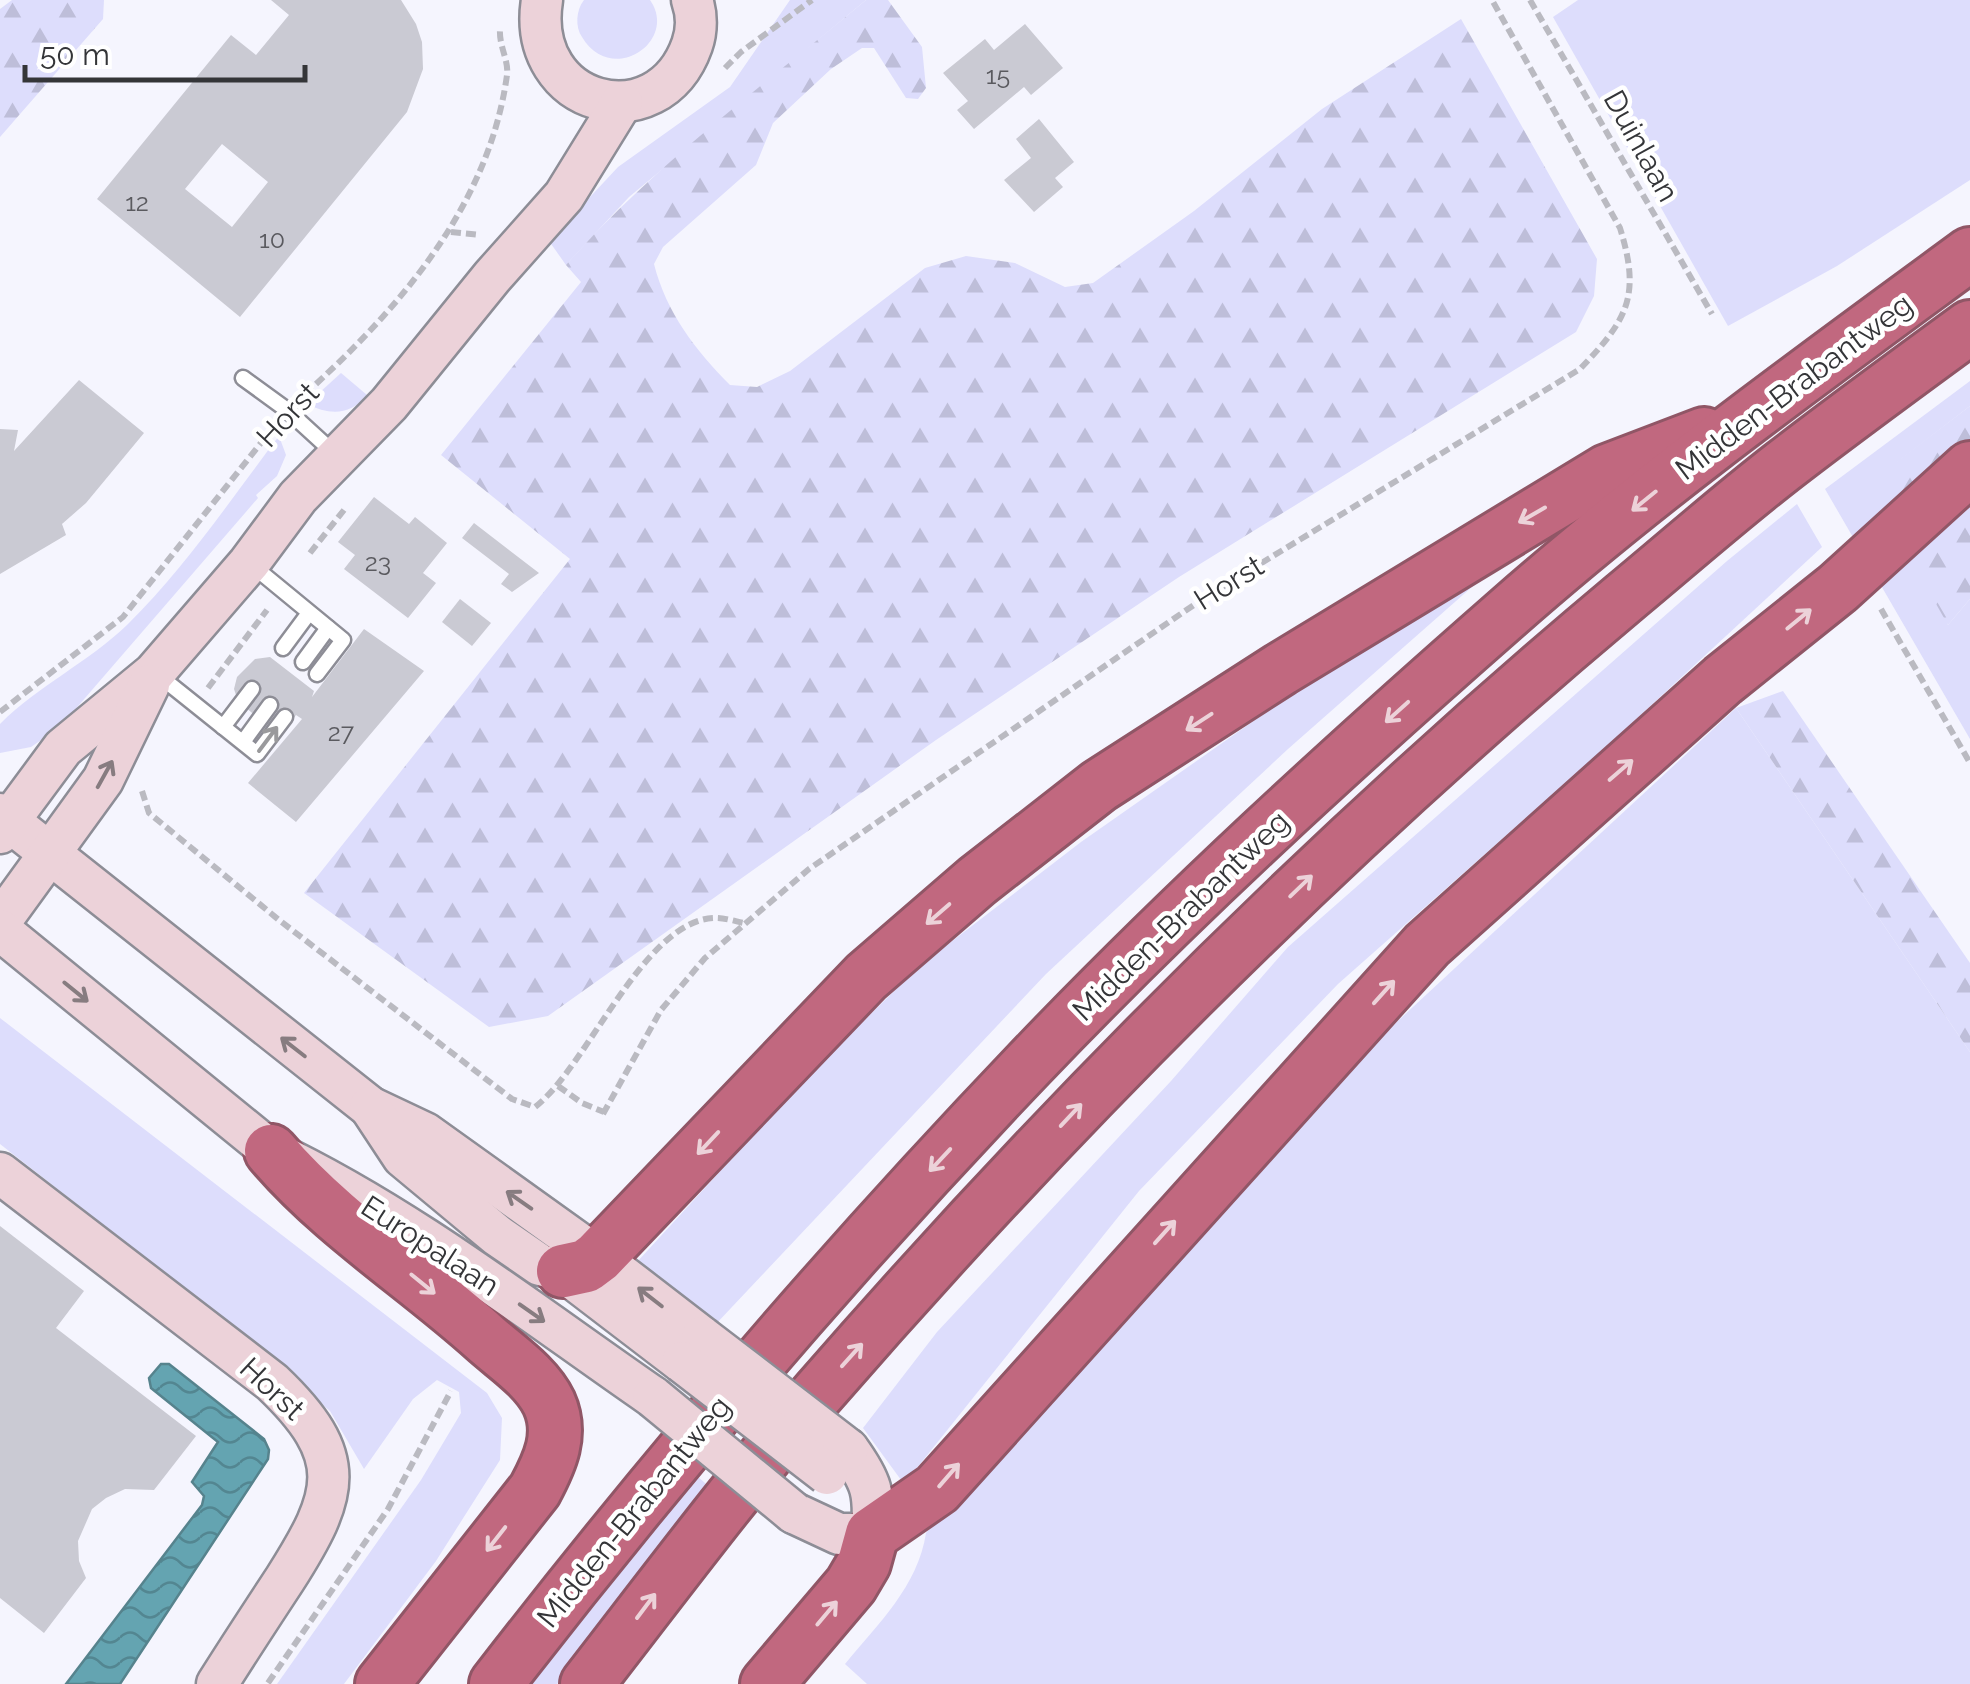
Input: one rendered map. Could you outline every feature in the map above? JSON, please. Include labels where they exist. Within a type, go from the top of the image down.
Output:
[{"type":"highway","name":"Midden-Brabantweg","points":[[496,1684],[602,1547],[712,1415],[903,1200],[1069,1023],[1225,872],[1506,613],[1747,418],[1970,254]]},
{"type":"highway","name":"Midden-Brabantweg","points":[[587,1684],[816,1395],[1076,1109],[1238,946],[1358,831],[1547,663],[1778,470],[1970,327]]},
{"type":"highway","points":[[581,1264],[866,978],[977,881],[1099,786],[1281,669],[1608,471],[1747,418]]},
{"type":"highway","points":[[768,1684],[850,1585],[864,1564],[872,1534],[937,1488],[1427,945],[1682,716],[1838,588],[1970,468]]},
{"type":"highway","points":[[271,1151],[301,1186],[446,1303],[534,1381],[549,1404],[556,1430],[551,1460],[535,1490],[382,1684]]},
{"type":"street","points":[[542,0],[538,22],[542,48],[554,70],[573,88],[596,99],[622,102],[647,96],[670,82],[687,58],[704,6]]},
{"type":"street","points":[[573,88],[577,178]]},
{"type":"street","points":[[622,102],[577,178],[390,404],[298,497],[249,563],[154,673],[62,748],[3,823],[50,854],[370,1107],[425,1133],[581,1264],[837,1462],[868,1477],[874,1501],[872,1534]]},
{"type":"street","points":[[0,922],[103,780],[154,673]]},
{"type":"street","name":"Europalaan","points":[[0,930],[271,1151],[316,1173],[465,1267],[653,1398],[794,1513],[839,1534],[872,1534]]},
{"type":"street","name":"Horst","points":[[0,1173],[272,1382],[298,1407],[317,1434],[328,1460],[330,1484],[317,1528],[217,1684]]},
{"type":"lane","points":[[243,378],[287,410],[339,457]]},
{"type":"lane","points":[[249,563],[342,640],[317,674]]},
{"type":"lane","points":[[283,648],[310,614]]},
{"type":"lane","points":[[303,662],[328,628]]},
{"type":"lane","points":[[154,673],[257,754],[285,717]]},
{"type":"lane","points":[[223,728],[252,689]]},
{"type":"lane","points":[[242,742],[270,705]]},
{"type":"path","points":[[716,78],[741,52],[812,0]]},
{"type":"path","name":"Horst","points":[[558,1086],[604,1113],[661,1010],[705,958],[809,869],[1204,598],[1580,368],[1608,339],[1631,290],[1631,263],[1620,228],[1492,0]]},
{"type":"path","name":"Duinlaan","points":[[1530,0],[1712,314]]},
{"type":"path","name":"Horst","points":[[0,712],[123,617],[287,410],[339,363],[451,232],[485,163],[508,71]]},
{"type":"path","points":[[1873,595],[1970,763]]},
{"type":"path","points":[[208,688],[272,604]]},
{"type":"path","points":[[146,776],[142,794],[149,813],[279,920],[512,1099],[535,1107],[558,1086],[627,987],[684,926],[714,918],[745,923]]},
{"type":"path","points":[[267,1684],[388,1508],[450,1391]]},
{"type":"path","points":[[291,1568],[332,1594]]},
{"type":"green space","points":[[12,0],[104,0],[103,19],[0,137],[0,9]]},
{"type":"green space","points":[[584,0],[650,0],[657,15],[656,30],[638,53],[609,58],[595,51],[578,28],[578,13]]},
{"type":"green space","points":[[790,0],[866,0],[629,197],[566,265],[549,241],[618,167],[730,87]]},
{"type":"green space","points":[[866,0],[888,0],[922,47],[926,88],[918,99],[906,98],[874,48],[862,48],[831,69],[773,123],[756,165],[663,247],[654,264],[666,298],[684,330],[730,385],[757,387],[790,371],[925,268],[966,256],[1015,263],[1065,287],[1093,283],[1194,211],[1322,109],[1461,19],[1597,259],[1594,296],[1576,332],[1179,577],[936,740],[548,1016],[489,1027],[304,893],[570,559],[441,455],[581,282],[566,265],[600,228],[711,127]]},
{"type":"green space","points":[[1578,0],[1970,0],[1970,180],[1837,266],[1728,326],[1553,17]]},
{"type":"green space","points":[[341,373],[367,395],[360,402],[339,412],[307,404]]},
{"type":"green space","points":[[1970,381],[1970,406],[1896,463],[1948,625],[1970,599],[1970,739],[1825,489]]},
{"type":"green space","points":[[1970,406],[1970,599],[1948,625],[1905,549],[1884,487],[1895,463]]},
{"type":"green space","points":[[279,436],[286,455],[277,476],[256,495],[258,498],[60,727],[31,747],[0,753],[0,724],[128,624],[188,557]]},
{"type":"green space","points":[[1797,504],[1822,547],[1605,748],[1338,984],[1139,1191],[904,1484],[863,1428],[937,1332],[1171,1081],[1288,947]]},
{"type":"green space","points":[[1499,549],[1506,557],[1288,749],[1046,974],[715,1325],[637,1262],[814,1069],[921,965],[1081,842]]},
{"type":"green space","points":[[1783,691],[1970,963],[1970,1052],[1736,708]]},
{"type":"green space","points":[[1736,708],[1970,1052],[1970,1684],[867,1684],[845,1664],[906,1587],[926,1533],[1051,1387],[1293,1118]]},
{"type":"green space","points":[[0,1018],[487,1393],[502,1418],[500,1460],[436,1561],[344,1684],[277,1684],[421,1480],[461,1413],[459,1392],[437,1380],[413,1399],[364,1469],[330,1411],[197,1298],[0,1144]]},
{"type":"green space","points":[[691,1471],[712,1489],[557,1684],[521,1684]]},
{"type":"water","points":[[161,1364],[169,1364],[264,1439],[268,1459],[120,1684],[66,1684],[202,1505],[204,1496],[192,1482],[218,1442],[151,1388],[149,1378]]},
{"type":"building","points":[[271,0],[401,0],[422,42],[423,69],[407,112],[240,317],[97,199],[231,35],[256,55],[289,15]],"holes":[[[222,144],[268,182],[232,227],[185,189]]]},
{"type":"building","points":[[1025,24],[1063,68],[1031,95],[1024,87],[974,129],[957,110],[968,101],[943,73],[985,39],[994,50]]},
{"type":"building","points":[[1039,119],[1074,162],[1055,178],[1063,187],[1034,212],[1004,180],[1031,158],[1016,139]]},
{"type":"building","points":[[79,380],[144,433],[86,503],[62,524],[66,535],[0,574],[0,429],[18,430],[14,451]]},
{"type":"building","points":[[374,497],[409,524],[415,517],[447,543],[423,573],[436,583],[408,618],[344,569],[355,555],[338,542]]},
{"type":"building","points":[[474,523],[539,573],[512,592],[501,584],[509,574],[462,538]]},
{"type":"building","points":[[460,599],[491,623],[472,646],[442,622]]},
{"type":"building","points":[[364,629],[424,671],[296,822],[248,783],[302,719],[296,715],[279,736],[238,701],[234,689],[237,677],[255,659],[270,657],[314,691],[312,697]]},
{"type":"building","points":[[0,1226],[84,1291],[56,1328],[196,1436],[154,1490],[125,1489],[92,1509],[78,1541],[79,1561],[86,1578],[44,1633],[0,1598]]}]
